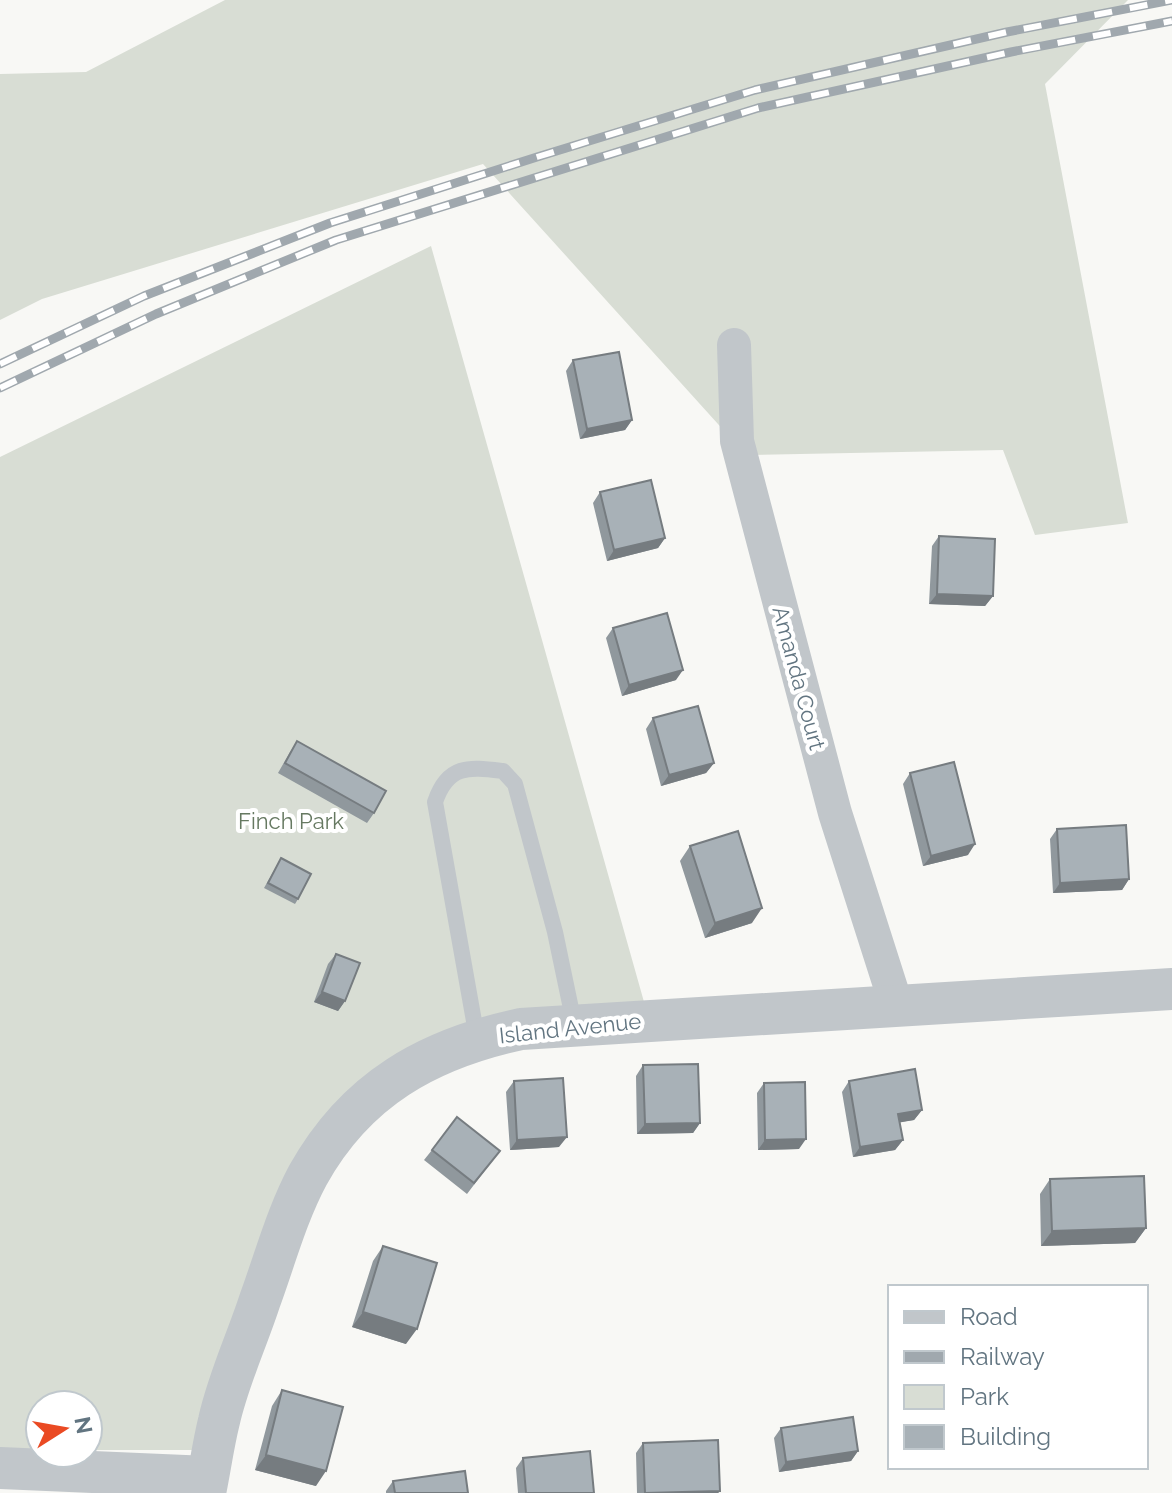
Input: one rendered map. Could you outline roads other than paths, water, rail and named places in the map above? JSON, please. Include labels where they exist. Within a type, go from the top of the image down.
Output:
[{"type":"street","name":"Amanda Court","points":[[734,345],[737,441],[835,813],[896,1004]]},
{"type":"street","name":"Island Avenue","points":[[207,1485],[219,1418],[307,1177],[329,1143],[358,1109],[392,1080],[435,1054],[477,1038],[521,1029],[1172,989]]},
{"type":"street","points":[[0,1468],[207,1485]]},
{"type":"lane","points":[[477,1038],[435,802],[441,784],[459,771],[478,768],[503,771],[515,784],[555,932],[575,1025]]},
{"type":"railway","points":[[0,364],[144,296],[330,223],[537,157],[755,90],[1007,32],[1172,0]]},
{"type":"railway","points":[[0,388],[156,314],[336,240],[758,108],[1011,52],[1172,21]]},
{"type":"park label","name":"Finch Park","points":[[291,821]]}]
